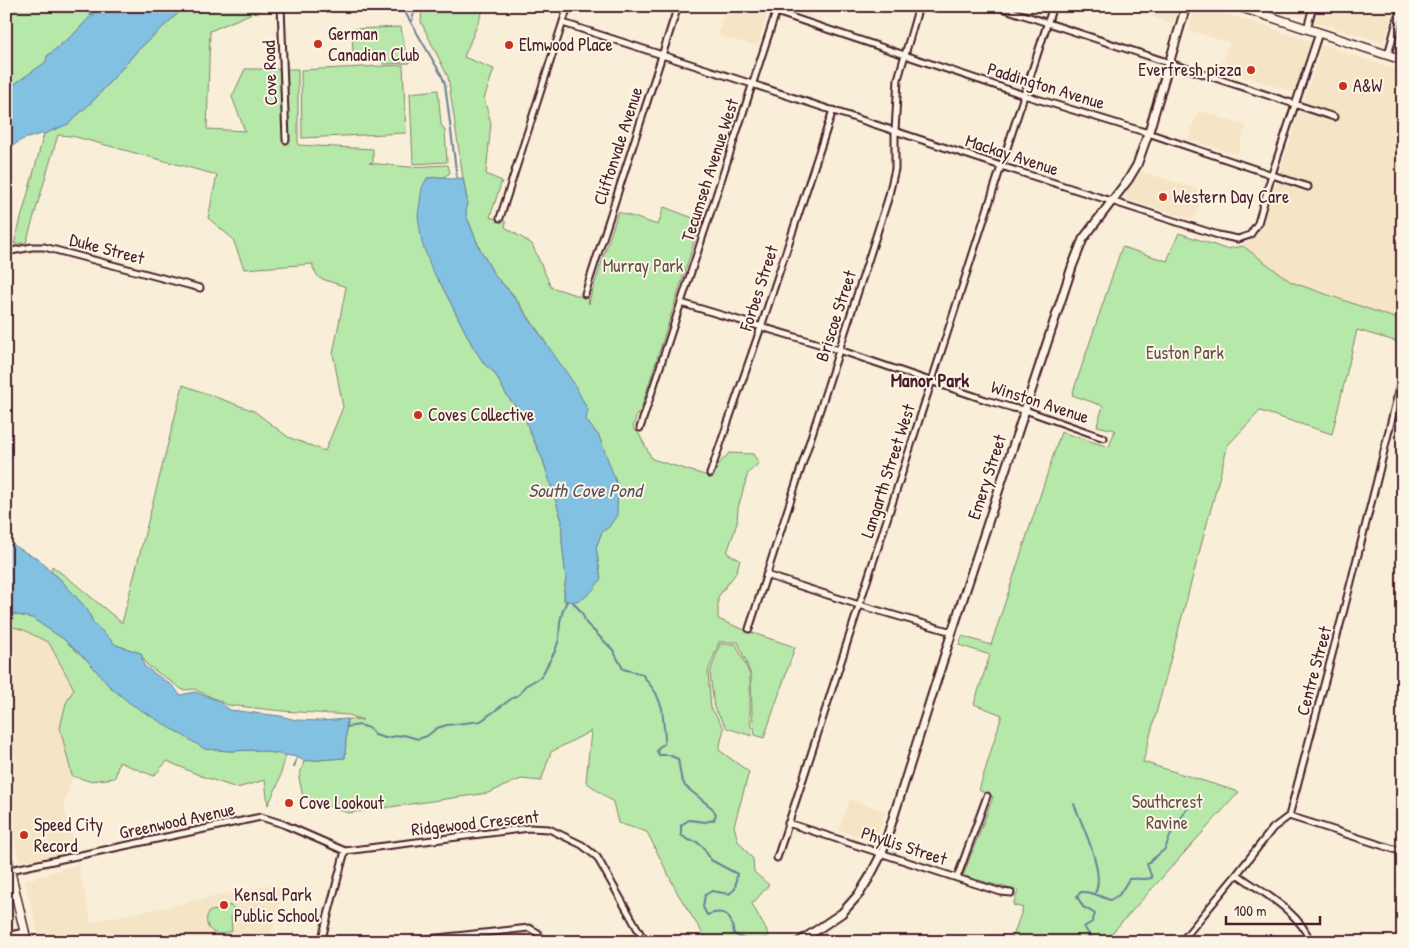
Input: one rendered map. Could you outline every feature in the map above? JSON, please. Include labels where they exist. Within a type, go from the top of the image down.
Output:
[{"type":"main road","points":[[1237,6],[1403,60]]},
{"type":"main road","points":[[6,853],[27,942]]},
{"type":"street","name":"Cove Road","points":[[282,6],[286,140]]},
{"type":"street","points":[[500,218],[568,6]]},
{"type":"street","name":"Cliftonvale Avenue","points":[[585,294],[678,6]]},
{"type":"street","name":"Briscoe Street","points":[[749,630],[888,199],[895,168],[898,79],[919,6]]},
{"type":"street","points":[[996,6],[1334,117]]},
{"type":"street","name":"Langarth Street West","points":[[777,858],[1053,6]]},
{"type":"street","name":"Emery Street","points":[[799,942],[842,913],[859,894],[882,853],[952,632],[1077,253],[1083,239],[1128,180],[1137,164],[1170,63],[1186,6]]},
{"type":"street","points":[[1307,29],[1313,6]]},
{"type":"street","points":[[1388,56],[1401,6]]},
{"type":"street","name":"Paddington Avenue","points":[[777,9],[1024,95],[1148,132],[1308,187]]},
{"type":"street","name":"Tecumseh Avenue West","points":[[640,428],[777,9]]},
{"type":"street","name":"Mackay Avenue","points":[[563,23],[1112,202],[1218,235],[1238,239],[1250,235],[1258,223],[1272,174],[1319,33]]},
{"type":"street","name":"Forbes Street","points":[[710,474],[833,110]]},
{"type":"street","name":"Duke Street","points":[[6,252],[32,247],[44,247],[200,288]]},
{"type":"street","name":"Winston Avenue","points":[[681,303],[839,350],[986,400],[1025,410],[1104,438]]},
{"type":"street","name":"Centre Street","points":[[1289,816],[1341,622],[1403,372]]},
{"type":"street","points":[[766,575],[952,632]]},
{"type":"street","points":[[957,878],[988,796]]},
{"type":"street","points":[[1182,942],[1273,828],[1289,816],[1403,852]]},
{"type":"street","name":"Greenwood Avenue","points":[[10,870],[261,817],[283,824],[345,851]]},
{"type":"street","name":"Phyllis Street","points":[[788,823],[1001,892],[1012,893]]},
{"type":"street","name":"Ridgewood Crescent","points":[[345,851],[529,828],[549,829],[582,844],[597,857],[644,942]]},
{"type":"street","points":[[321,942],[345,851]]},
{"type":"street","points":[[1237,874],[1298,920],[1308,935],[1310,942]]},
{"type":"street","points":[[418,942],[419,940],[529,928],[538,933],[542,942]]},
{"type":"street","points":[[6,936],[24,932]]},
{"type":"shaded area","points":[[727,6],[770,6],[757,46],[717,35]]},
{"type":"shaded area","points":[[787,6],[815,6],[812,17],[786,8]]},
{"type":"shaded area","points":[[1155,6],[1179,6],[1172,24],[1151,16]]},
{"type":"shaded area","points":[[1196,6],[1202,6],[1311,41],[1294,92],[1221,69],[1229,43],[1189,30]]},
{"type":"shaded area","points":[[1268,6],[1305,6],[1303,17]]},
{"type":"shaded area","points":[[1320,6],[1394,6],[1384,43],[1316,22]]},
{"type":"shaded area","points":[[1324,45],[1403,72],[1403,321],[1291,282],[1243,246],[1262,225],[1322,46]]},
{"type":"shaded area","points":[[1198,110],[1246,126],[1237,155],[1188,139]]},
{"type":"shaded area","name":"Western Day Care","points":[[1140,171],[1203,191],[1194,220],[1125,199],[1124,195]]},
{"type":"shaded area","points":[[6,625],[24,630],[49,643],[74,689],[66,703],[63,743],[72,776],[64,805],[76,853],[19,861],[6,799]]},
{"type":"shaded area","points":[[850,799],[885,812],[875,842],[839,830]]},
{"type":"shaded area","name":"Kensal Park Public School","points":[[78,864],[91,922],[270,885],[283,889],[270,942],[40,942],[25,881]]},
{"type":"shaded area","points":[[6,899],[16,942],[6,942]]},
{"type":"green space","points":[[6,6],[100,6],[74,34],[47,56],[46,62],[6,90]]},
{"type":"green space","name":"Murray Park","points":[[186,6],[269,6],[210,31],[207,129],[245,131],[232,97],[245,69],[298,69],[298,145],[373,149],[373,162],[369,163],[408,167],[448,165],[450,173],[444,177],[427,178],[432,270],[472,345],[485,365],[494,372],[507,396],[525,417],[543,460],[562,521],[566,579],[564,601],[601,579],[596,547],[602,532],[609,527],[599,436],[586,420],[543,338],[512,293],[495,276],[479,247],[466,215],[467,199],[448,77],[421,22],[422,6],[485,6],[464,57],[494,69],[484,99],[491,123],[486,174],[502,181],[490,217],[506,222],[505,227],[532,244],[551,287],[588,299],[589,304],[618,212],[658,225],[664,207],[701,221],[639,415],[637,414],[633,428],[639,434],[652,459],[708,476],[729,453],[753,454],[759,463],[748,473],[738,508],[737,523],[727,553],[740,560],[736,573],[718,597],[718,619],[795,647],[764,738],[755,735],[752,714],[751,675],[738,642],[719,642],[708,672],[711,708],[724,728],[719,750],[749,772],[734,826],[738,841],[753,859],[754,872],[769,885],[752,904],[769,935],[762,942],[708,942],[678,894],[647,832],[618,823],[613,802],[586,782],[591,731],[551,752],[541,781],[521,779],[488,793],[348,813],[303,797],[299,778],[304,761],[345,758],[347,719],[363,720],[349,715],[282,711],[228,705],[194,689],[183,690],[147,665],[140,653],[116,645],[93,622],[87,609],[58,577],[51,572],[52,566],[122,623],[183,385],[254,411],[288,437],[325,451],[343,407],[333,354],[346,287],[319,278],[313,268],[313,264],[244,269],[233,239],[208,218],[217,175],[72,136],[58,135],[26,243],[14,244],[44,134],[68,124],[94,100],[138,50]]},
{"type":"green space","points":[[401,27],[405,50],[410,63],[383,64],[382,58],[353,60],[352,29]]},
{"type":"green space","points":[[403,65],[406,133],[302,138],[301,70]]},
{"type":"green space","points":[[438,90],[441,124],[445,131],[447,162],[413,164],[410,93]]},
{"type":"green space","name":"Euston Park","points":[[1179,233],[1226,249],[1243,246],[1291,282],[1403,321],[1402,343],[1357,330],[1332,434],[1260,411],[1228,445],[1143,762],[1239,792],[1104,942],[1008,942],[1013,936],[1023,908],[1013,905],[1018,891],[963,876],[993,797],[979,790],[1002,715],[974,704],[990,655],[959,645],[962,636],[991,645],[1061,432],[1109,447],[1115,430],[1097,426],[1103,406],[1072,395],[1122,247],[1167,261]]},
{"type":"green space","points":[[6,610],[13,614],[32,618],[62,638],[88,661],[109,686],[205,749],[230,751],[256,750],[286,755],[278,784],[268,805],[265,780],[237,788],[201,776],[167,761],[154,776],[119,762],[115,778],[89,781],[72,776],[60,728],[66,703],[74,689],[49,643],[24,630],[6,625]]},
{"type":"green space","points":[[720,644],[736,644],[750,675],[752,736],[727,728],[714,708],[710,673]]},
{"type":"green space","points":[[229,905],[235,909],[231,914],[232,931],[215,933],[207,925],[208,914],[210,911],[226,909]]},
{"type":"water","points":[[100,6],[186,6],[138,50],[94,100],[68,124],[44,134],[21,140],[6,151],[6,90],[46,62],[47,56],[74,34]]},
{"type":"water","name":"South Cove Pond","points":[[444,177],[449,179],[463,178],[467,199],[466,215],[479,247],[495,276],[511,293],[573,382],[588,410],[586,420],[599,436],[618,487],[617,515],[609,527],[602,532],[596,547],[601,579],[590,593],[577,601],[565,601],[566,579],[562,521],[543,460],[525,417],[507,396],[494,372],[485,365],[472,345],[432,270],[422,243],[418,216],[422,188],[427,178]]},
{"type":"water","points":[[6,543],[14,545],[38,558],[87,609],[93,622],[116,645],[141,653],[144,666],[174,687],[180,695],[195,692],[217,700],[230,710],[280,716],[296,720],[347,719],[345,758],[304,761],[297,757],[256,750],[230,751],[205,749],[131,704],[109,686],[88,661],[62,638],[32,618],[13,614],[6,610]]},
{"type":"waterway","points":[[77,6],[94,16]]},
{"type":"waterway","points":[[412,21],[415,6]]},
{"type":"waterway","points":[[402,7],[445,84],[457,178]]},
{"type":"waterway","points":[[346,727],[360,725],[369,728],[375,735],[385,738],[404,735],[418,739],[427,736],[437,728],[447,725],[481,721],[520,694],[525,686],[541,677],[555,651],[559,639],[560,622],[567,601]]},
{"type":"waterway","points":[[573,602],[582,613],[586,623],[613,650],[623,669],[642,674],[656,693],[662,708],[665,738],[664,744],[657,751],[659,755],[669,755],[678,759],[681,777],[685,786],[712,808],[716,814],[714,820],[705,822],[689,820],[681,825],[681,835],[688,840],[697,842],[703,847],[711,860],[737,874],[735,889],[729,894],[712,891],[705,895],[703,907],[707,915],[719,912],[727,915],[734,934],[750,942]]},
{"type":"waterway","points":[[294,767],[297,757]]},
{"type":"waterway","points":[[1092,942],[1093,940],[1084,927],[1092,922],[1095,914],[1083,907],[1077,896],[1081,892],[1089,892],[1110,900],[1119,895],[1129,879],[1152,878],[1147,864],[1165,849],[1172,831],[1195,797]]},
{"type":"waterway","points":[[1074,804],[1092,849],[1098,884],[1095,893]]},
{"type":"place","name":"German Canadian Club","points":[[318,44]]},
{"type":"place","name":"Elmwood Place","points":[[509,45]]},
{"type":"place","name":"Everfresh pizza","points":[[1251,70]]},
{"type":"place","name":"A&W","points":[[1343,86]]},
{"type":"place","name":"Western Day Care","points":[[1163,197]]},
{"type":"place","name":"Coves Collective","points":[[418,415]]},
{"type":"place","name":"Cove Lookout","points":[[289,803]]},
{"type":"place","name":"Speed City Record","points":[[24,835]]},
{"type":"place","name":"Kensal Park Public School","points":[[224,905]]},
{"type":"district","name":"Manor Park","points":[[930,380]]},
{"type":"park label","name":"Southcrest Ravine","points":[[1167,812]]}]
